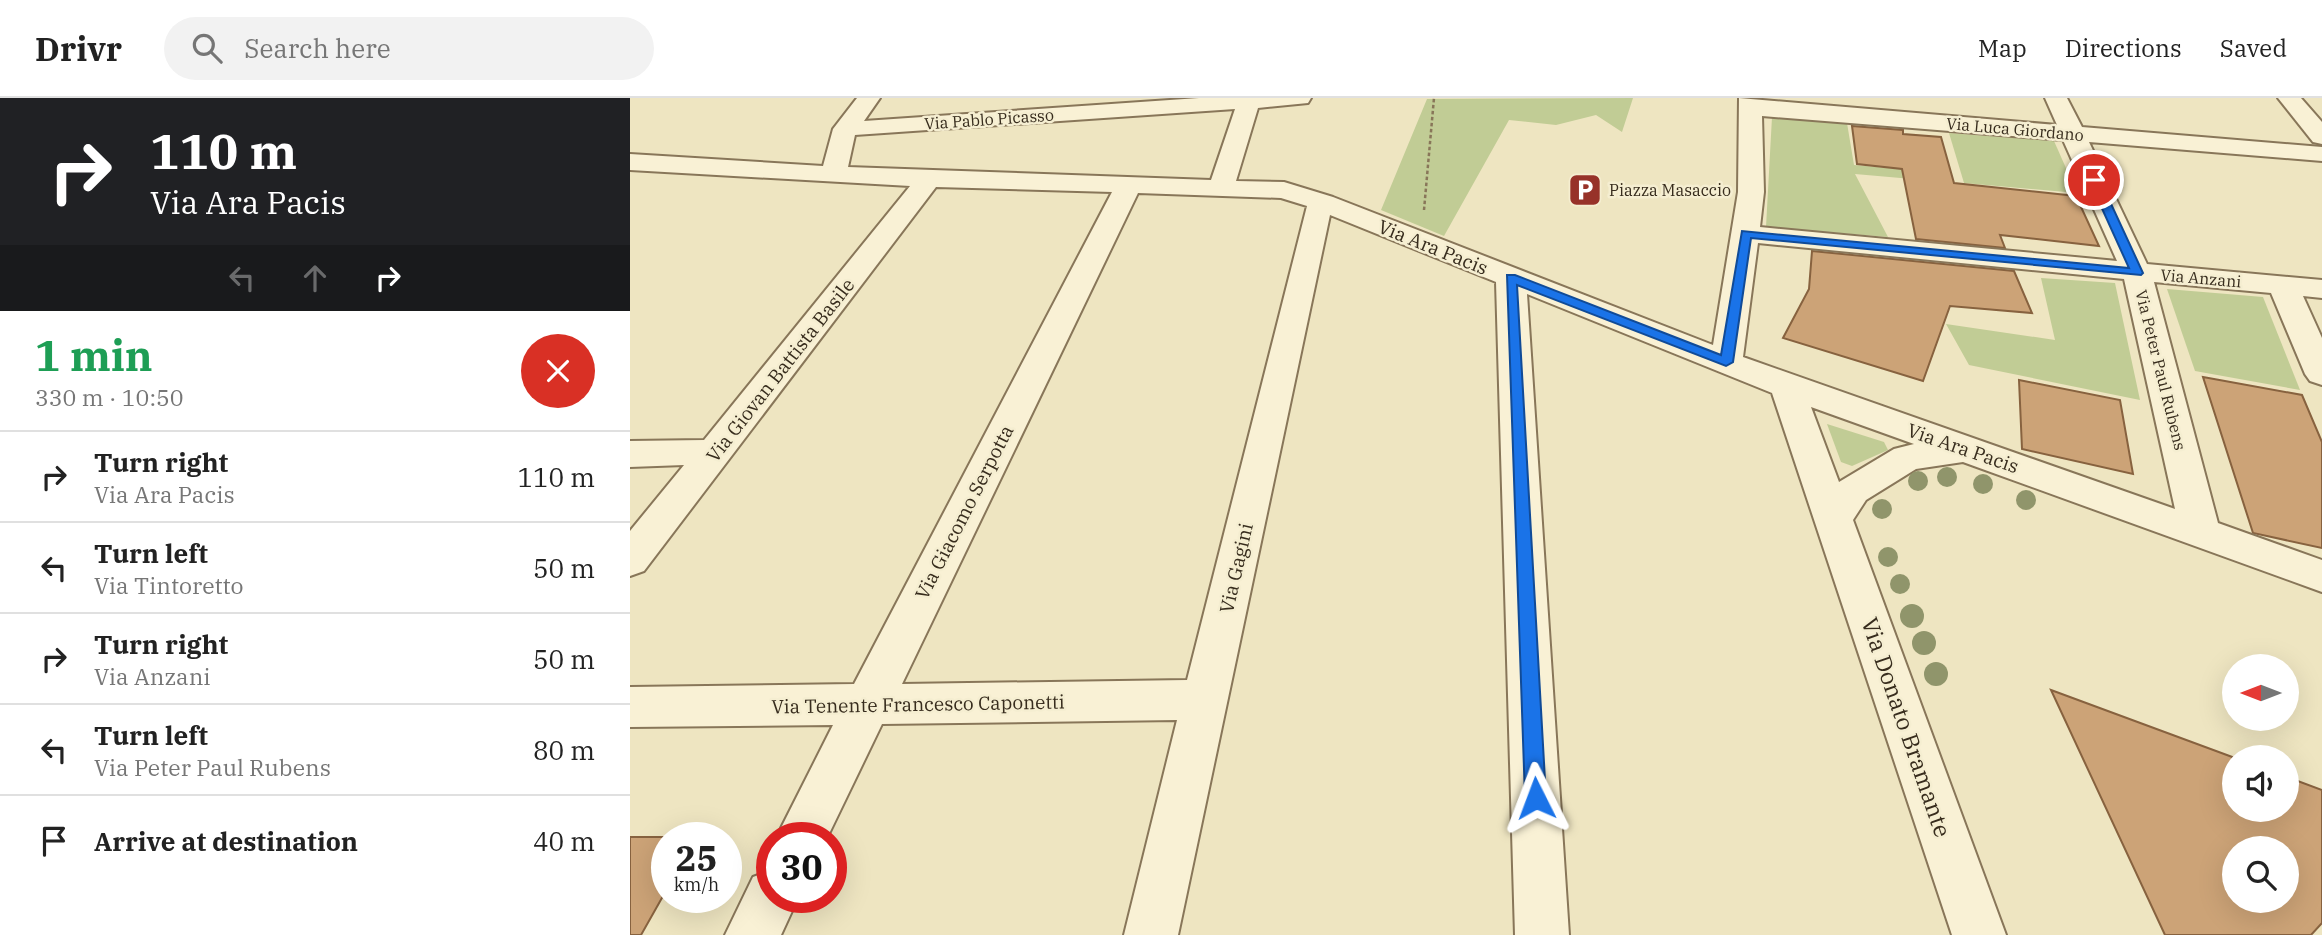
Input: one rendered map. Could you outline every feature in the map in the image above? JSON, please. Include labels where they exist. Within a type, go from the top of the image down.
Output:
[{"type":"street","points":[[834,174],[845,129],[869,98]]},
{"type":"street","points":[[1065,114],[1086,98]]},
{"type":"street","name":"Via Pablo Picasso","points":[[845,129],[1250,99],[1300,98]]},
{"type":"street","name":"Via Peter Paul Rubens","points":[[2056,98],[2137,273],[2200,531]]},
{"type":"street","points":[[2289,98],[2322,137]]},
{"type":"street","points":[[1221,188],[1250,99]]},
{"type":"street","points":[[1726,362],[1751,192],[1750,103]]},
{"type":"street","name":"Via Luca Giordano","points":[[1750,103],[2073,134],[2322,154]]},
{"type":"street","name":"Via Ara Pacis","points":[[630,162],[929,179],[1284,190],[1324,203],[1787,386],[2322,576]]},
{"type":"street","name":"Via Giovan Battista Basile","points":[[630,560],[929,179]]},
{"type":"street","name":"Via Giacomo Serpotta","points":[[809,822],[1128,186]]},
{"type":"street","name":"Via Gagini","points":[[1151,935],[1318,209],[1324,203]]},
{"type":"street","name":"Via Anzani","points":[[1746,234],[2322,289]]},
{"type":"street","points":[[1511,278],[1542,935]]},
{"type":"street","points":[[2283,286],[2322,374]]},
{"type":"street","name":"Via Donato Bramante","points":[[1787,386],[1979,935]]},
{"type":"street","points":[[1834,519],[1853,489],[1906,458],[1967,449]]},
{"type":"street","points":[[630,454],[715,452]]},
{"type":"street","name":"Via Tenente Francesco Caponetti","points":[[630,707],[1205,700]]},
{"type":"street","points":[[752,935],[763,913]]},
{"type":"path","points":[[1421,242],[1434,98]]},
{"type":"green space","points":[[1633,98],[1622,132],[1596,115],[1556,125],[1509,120],[1444,236],[1381,210],[1427,99]]},
{"type":"green space","points":[[1772,117],[1847,123],[1854,165],[1911,170],[1912,179],[1855,174],[1888,237],[1766,227]]},
{"type":"green space","points":[[1949,133],[2054,141],[2077,193],[1964,183]]},
{"type":"green space","points":[[2041,278],[2115,283],[2140,400],[1969,365],[1946,324],[2055,340]]},
{"type":"green space","points":[[2167,289],[2263,297],[2300,390],[2195,371]]},
{"type":"green space","points":[[1827,424],[1884,442],[1888,450],[1852,466],[1841,462]]},
{"type":"building","points":[[1852,126],[1903,130],[1903,134],[1941,137],[1954,183],[2076,196],[2099,246],[2000,235],[2005,248],[1916,239],[1902,169],[1857,164]]},
{"type":"building","points":[[1812,251],[2014,271],[2032,313],[1950,306],[1923,381],[1783,338],[1809,289]]},
{"type":"building","points":[[2203,377],[2302,395],[2322,442],[2322,548],[2253,533]]},
{"type":"building","points":[[2019,380],[2120,400],[2133,474],[2022,449]]},
{"type":"building","points":[[2051,690],[2222,753],[2222,822],[2299,822],[2299,781],[2322,790],[2322,923],[2311,935],[2165,935]]},
{"type":"building","points":[[630,837],[651,837],[651,913],[653,913],[641,935],[630,935]]},
{"type":"place","name":"Piazza Masaccio","points":[[1585,190]]},
{"type":"route","points":[[1536,798],[1511,278],[1726,362],[1746,234],[2137,273],[2094,180]]}]
